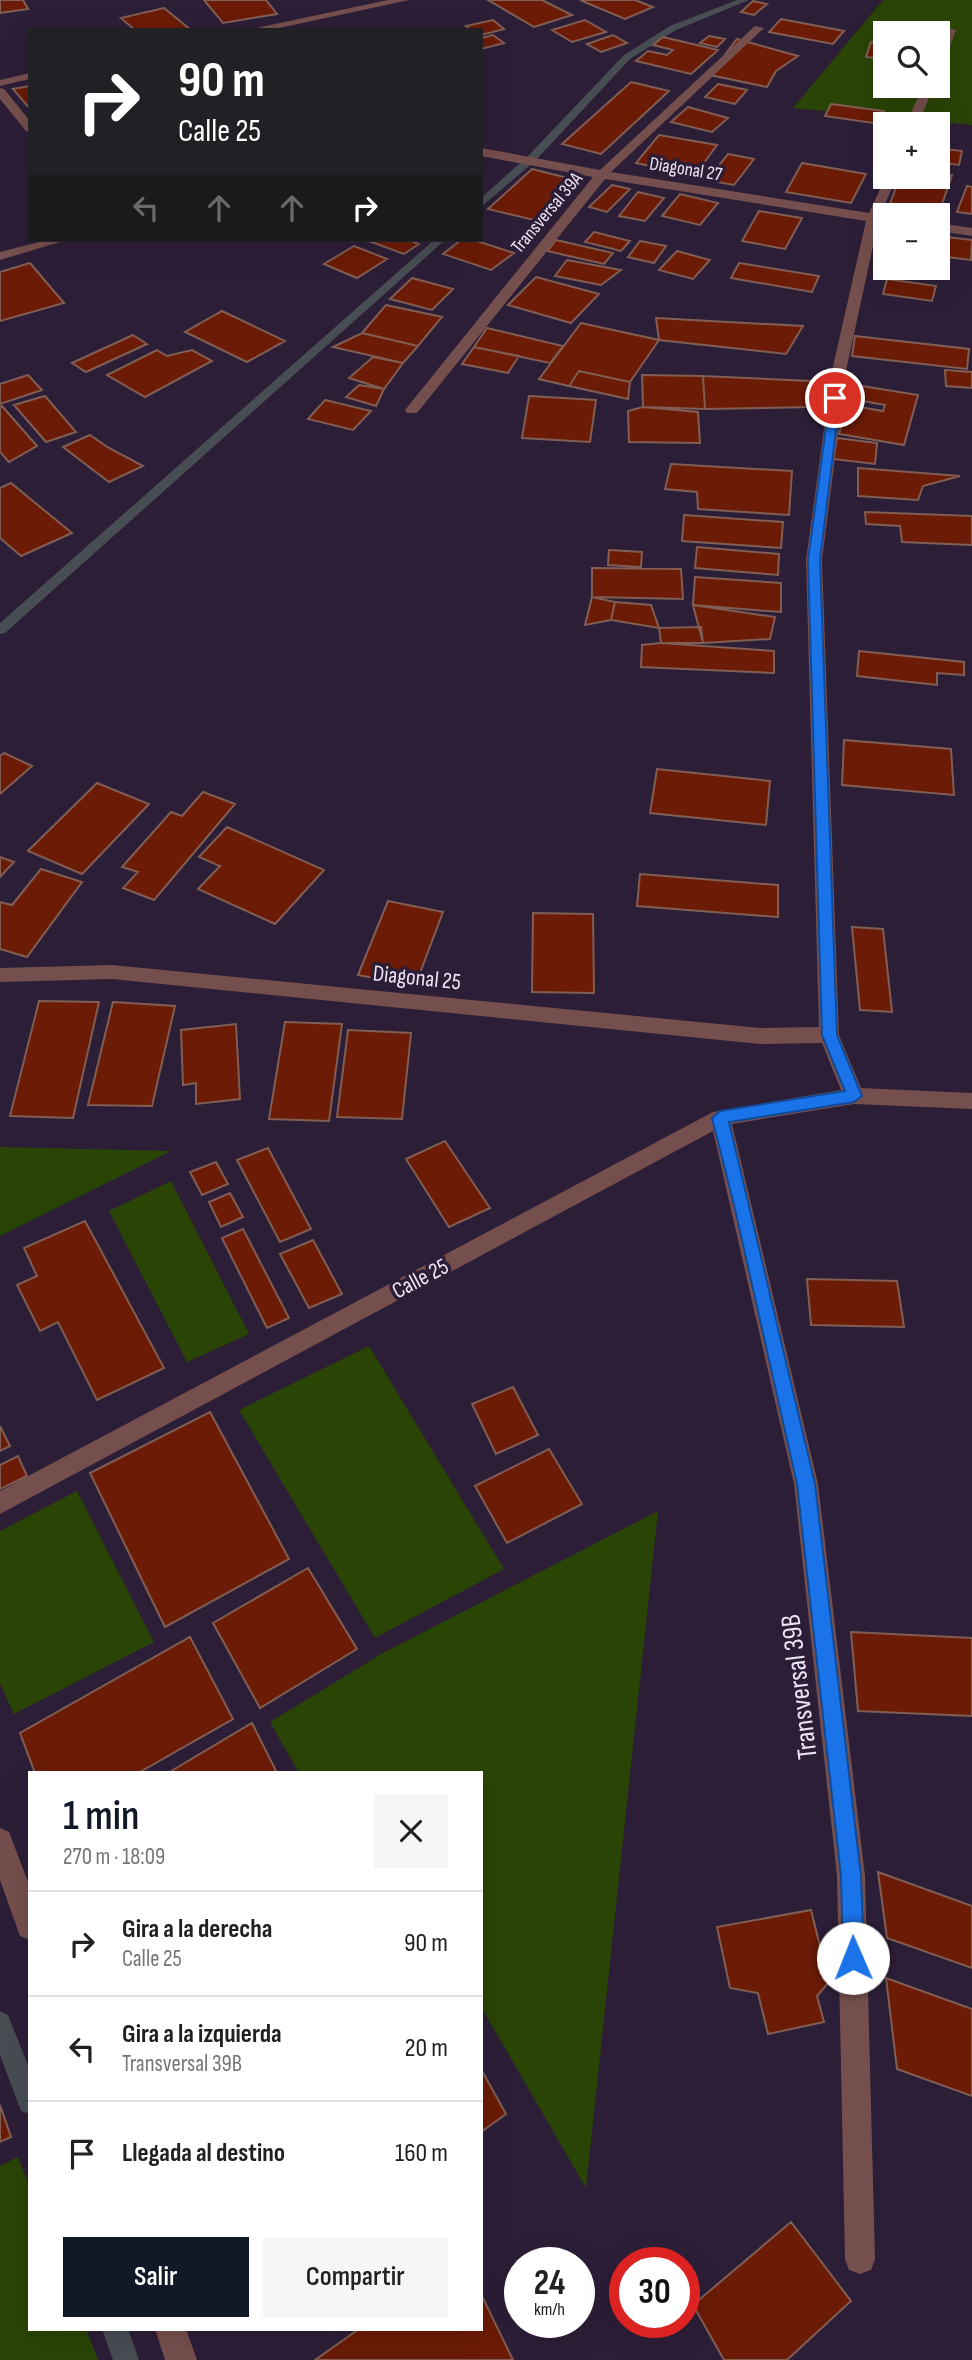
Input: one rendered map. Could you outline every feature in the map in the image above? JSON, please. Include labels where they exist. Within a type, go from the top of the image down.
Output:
[{"type":"street","points":[[261,28],[376,2],[404,0]]},
{"type":"street","name":"Transversal 39A","points":[[412,410],[591,185],[759,28]]},
{"type":"street","points":[[0,83],[28,76]]},
{"type":"street","points":[[0,91],[28,126]]},
{"type":"street","name":"Diagonal 27","points":[[483,152],[555,167],[873,218]]},
{"type":"street","points":[[950,229],[972,232]]},
{"type":"street","points":[[0,256],[53,242]]},
{"type":"street","points":[[873,242],[839,371],[814,560],[830,1035],[854,1096],[972,1101]]},
{"type":"street","name":"Diagonal 25","points":[[0,975],[112,972],[760,1036],[830,1035]]},
{"type":"street","name":"Calle 25","points":[[0,1503],[720,1118],[854,1096]]},
{"type":"street","name":"Transversal 39B","points":[[720,1118],[806,1484],[851,1876],[860,2259]]},
{"type":"street","points":[[0,1841],[28,1920]]},
{"type":"street","points":[[171,2331],[181,2360]]},
{"type":"green space","points":[[883,0],[972,0],[972,125],[950,123],[950,112],[873,112],[873,116],[793,108]]},
{"type":"green space","points":[[0,1147],[171,1151],[0,1236]]},
{"type":"green space","points":[[171,1181],[249,1334],[187,1362],[109,1211]]},
{"type":"green space","points":[[369,1346],[504,1569],[375,1638],[239,1410]]},
{"type":"green space","points":[[77,1491],[154,1642],[14,1714],[0,1684],[0,1531]]},
{"type":"green space","points":[[658,1511],[586,2188],[483,2010],[483,1771],[298,1771],[270,1722],[383,1653]]},
{"type":"green space","points":[[18,2157],[28,2182],[28,2331],[87,2331],[98,2360],[0,2360],[0,2166]]},
{"type":"building","points":[[0,0],[23,0],[28,9],[0,13]]},
{"type":"building","points":[[204,0],[266,0],[277,14],[223,23]]},
{"type":"building","points":[[488,0],[542,0],[572,15],[534,27]]},
{"type":"building","points":[[580,0],[635,0],[653,7],[625,19]]},
{"type":"building","points":[[753,1],[767,4],[754,15],[741,12]]},
{"type":"building","points":[[164,8],[189,28],[133,28],[121,18]]},
{"type":"building","points":[[781,19],[844,31],[833,44],[769,32]]},
{"type":"building","points":[[493,20],[504,29],[483,34],[483,28],[466,26]]},
{"type":"building","points":[[585,20],[606,32],[572,42],[552,30]]},
{"type":"building","points":[[493,35],[504,43],[483,48],[483,38]]},
{"type":"building","points":[[613,35],[627,43],[601,52],[587,44]]},
{"type":"building","points":[[709,36],[725,39],[717,47],[700,43]]},
{"type":"building","points":[[663,37],[718,50],[691,74],[636,61],[648,51],[667,55],[673,50],[653,45]]},
{"type":"building","points":[[737,39],[798,56],[776,71],[767,87],[710,75]]},
{"type":"building","points":[[871,42],[873,42],[873,58],[866,57]]},
{"type":"building","points":[[631,82],[669,91],[601,154],[562,144]]},
{"type":"building","points":[[718,84],[747,90],[735,104],[705,97]]},
{"type":"building","points":[[28,86],[28,107],[13,89]]},
{"type":"building","points":[[831,104],[884,111],[873,112],[873,123],[825,116]]},
{"type":"building","points":[[688,107],[728,118],[712,132],[671,122]]},
{"type":"building","points":[[659,135],[717,145],[695,175],[636,163]]},
{"type":"building","points":[[950,150],[962,151],[959,165],[950,164]]},
{"type":"building","points":[[728,154],[754,159],[734,185],[707,180]]},
{"type":"building","points":[[802,163],[866,174],[851,203],[786,192]]},
{"type":"building","points":[[532,169],[580,181],[538,221],[488,209]]},
{"type":"building","points":[[612,185],[630,189],[607,212],[589,207]]},
{"type":"building","points":[[967,186],[972,187],[972,214],[957,212]]},
{"type":"building","points":[[896,189],[947,189],[942,203],[890,203]]},
{"type":"building","points":[[638,192],[664,198],[645,221],[619,216]]},
{"type":"building","points":[[680,194],[718,203],[700,225],[662,216]]},
{"type":"building","points":[[759,211],[802,218],[785,249],[742,241]]},
{"type":"building","points":[[594,232],[630,241],[621,251],[585,242]]},
{"type":"building","points":[[950,237],[972,240],[971,260],[950,257]]},
{"type":"building","points":[[556,240],[613,253],[604,264],[547,251]]},
{"type":"building","points":[[640,241],[666,246],[654,263],[628,257]]},
{"type":"building","points":[[371,242],[419,244],[404,254]]},
{"type":"building","points":[[458,242],[480,242],[514,253],[491,270],[443,254]]},
{"type":"building","points":[[354,246],[387,259],[357,278],[324,264]]},
{"type":"building","points":[[677,251],[710,260],[693,279],[659,270]]},
{"type":"building","points":[[567,260],[621,270],[601,285],[555,276]]},
{"type":"building","points":[[30,263],[64,303],[0,321],[0,272]]},
{"type":"building","points":[[739,263],[819,276],[812,292],[731,278]]},
{"type":"building","points":[[536,277],[599,294],[571,323],[508,305]]},
{"type":"building","points":[[412,278],[453,289],[432,310],[390,299]]},
{"type":"building","points":[[887,280],[936,286],[932,301],[883,294]]},
{"type":"building","points":[[386,305],[442,317],[418,346],[362,333]]},
{"type":"building","points":[[222,311],[285,341],[247,362],[185,332]]},
{"type":"building","points":[[656,318],[803,326],[786,354],[659,340]]},
{"type":"building","points":[[581,323],[659,340],[630,382],[579,371],[569,386],[539,379]]},
{"type":"building","points":[[487,328],[563,346],[550,363],[474,347]]},
{"type":"building","points":[[362,333],[418,346],[403,363],[333,347]]},
{"type":"building","points":[[133,335],[147,344],[86,372],[72,363]]},
{"type":"building","points":[[855,336],[969,349],[967,369],[852,356]]},
{"type":"building","points":[[474,347],[519,356],[508,373],[462,364]]},
{"type":"building","points":[[157,350],[167,356],[192,350],[212,361],[145,397],[107,375]]},
{"type":"building","points":[[373,357],[403,363],[384,389],[349,378]]},
{"type":"building","points":[[945,370],[972,372],[972,388],[946,386]]},
{"type":"building","points":[[579,371],[630,382],[628,399],[569,386]]},
{"type":"building","points":[[28,375],[42,390],[0,404],[0,384]]},
{"type":"building","points":[[642,375],[703,376],[705,409],[643,407]]},
{"type":"building","points":[[703,376],[810,381],[813,407],[705,409]]},
{"type":"building","points":[[359,385],[384,389],[376,406],[346,397]]},
{"type":"building","points":[[862,386],[918,395],[904,445],[839,434],[848,405],[883,411],[885,405],[857,400]]},
{"type":"building","points":[[45,396],[76,432],[46,442],[14,405]]},
{"type":"building","points":[[529,396],[596,400],[590,442],[522,438]]},
{"type":"building","points":[[325,400],[371,411],[353,430],[308,419]]},
{"type":"building","points":[[2,406],[37,446],[9,462],[0,452]]},
{"type":"building","points":[[643,407],[698,412],[700,443],[629,442],[628,411]]},
{"type":"building","points":[[90,435],[143,466],[109,482],[63,447]]},
{"type":"building","points":[[837,438],[877,443],[875,464],[833,459]]},
{"type":"building","points":[[671,464],[792,471],[789,515],[698,509],[697,492],[665,489]]},
{"type":"building","points":[[858,468],[960,476],[923,486],[918,500],[858,496]]},
{"type":"building","points":[[11,483],[72,533],[21,556],[0,538],[0,488]]},
{"type":"building","points":[[865,512],[972,516],[972,545],[902,542],[900,526],[866,524]]},
{"type":"building","points":[[684,515],[783,522],[781,548],[682,541]]},
{"type":"building","points":[[697,547],[779,554],[778,575],[695,568]]},
{"type":"building","points":[[609,550],[642,552],[641,567],[608,565]]},
{"type":"building","points":[[592,568],[681,569],[683,599],[592,597]]},
{"type":"building","points":[[695,577],[781,583],[781,612],[693,605]]},
{"type":"building","points":[[592,597],[615,602],[611,620],[585,625]]},
{"type":"building","points":[[615,602],[651,605],[659,628],[611,620]]},
{"type":"building","points":[[693,605],[775,617],[770,639],[703,643]]},
{"type":"building","points":[[701,627],[703,643],[661,643],[659,628]]},
{"type":"building","points":[[661,643],[774,651],[774,673],[641,667],[642,645]]},
{"type":"building","points":[[859,651],[964,662],[964,675],[937,673],[937,685],[857,676]]},
{"type":"building","points":[[844,740],[951,749],[954,795],[842,785]]},
{"type":"building","points":[[4,753],[32,766],[0,794],[0,756]]},
{"type":"building","points":[[657,769],[770,781],[766,825],[650,813]]},
{"type":"building","points":[[97,783],[149,804],[82,874],[28,851]]},
{"type":"building","points":[[203,792],[235,804],[154,900],[123,888],[138,872],[122,867],[171,812],[182,816]]},
{"type":"building","points":[[227,827],[324,870],[275,924],[198,889],[220,866],[199,857]]},
{"type":"building","points":[[0,857],[14,862],[0,877]]},
{"type":"building","points":[[41,869],[82,882],[27,957],[0,949],[0,902],[12,905]]},
{"type":"building","points":[[640,874],[778,885],[778,917],[637,906]]},
{"type":"building","points":[[388,901],[443,912],[415,986],[358,975]]},
{"type":"building","points":[[533,913],[593,914],[594,993],[532,992]]},
{"type":"building","points":[[852,927],[883,929],[892,1012],[860,1010]]},
{"type":"building","points":[[39,1001],[99,1002],[73,1118],[10,1116]]},
{"type":"building","points":[[113,1002],[175,1006],[152,1106],[88,1105]]},
{"type":"building","points":[[285,1022],[342,1024],[329,1121],[269,1119]]},
{"type":"building","points":[[236,1024],[240,1099],[196,1104],[196,1083],[183,1085],[181,1030]]},
{"type":"building","points":[[348,1030],[411,1033],[402,1119],[337,1117]]},
{"type":"building","points":[[445,1141],[490,1208],[449,1227],[406,1159]]},
{"type":"building","points":[[268,1148],[311,1229],[280,1242],[237,1160]]},
{"type":"building","points":[[216,1162],[228,1184],[202,1195],[190,1172]]},
{"type":"building","points":[[230,1193],[243,1217],[221,1227],[209,1202]]},
{"type":"building","points":[[85,1221],[164,1368],[97,1400],[58,1322],[40,1331],[17,1285],[37,1276],[24,1248]]},
{"type":"building","points":[[243,1229],[289,1318],[267,1328],[222,1238]]},
{"type":"building","points":[[313,1240],[342,1294],[309,1308],[280,1254]]},
{"type":"building","points":[[807,1279],[897,1281],[904,1327],[811,1325]]},
{"type":"building","points":[[513,1387],[538,1435],[496,1454],[472,1404]]},
{"type":"building","points":[[210,1412],[289,1559],[165,1627],[90,1473]]},
{"type":"building","points":[[0,1426],[10,1446],[0,1451]]},
{"type":"building","points":[[549,1449],[582,1504],[507,1543],[475,1486]]},
{"type":"building","points":[[18,1456],[27,1476],[0,1489],[0,1465]]},
{"type":"building","points":[[308,1568],[357,1649],[260,1708],[213,1623]]},
{"type":"building","points":[[851,1632],[972,1638],[972,1716],[858,1711]]},
{"type":"building","points":[[190,1637],[233,1719],[142,1771],[34,1771],[20,1733]]},
{"type":"building","points":[[252,1723],[276,1771],[171,1771]]},
{"type":"building","points":[[878,1872],[972,1906],[972,1968],[887,1938]]},
{"type":"building","points":[[811,1910],[829,1982],[817,1996],[824,2022],[768,2034],[758,1993],[730,1988],[717,1927]]},
{"type":"building","points":[[886,1978],[972,2009],[972,2096],[897,2069]]},
{"type":"building","points":[[483,2073],[506,2114],[483,2131]]},
{"type":"building","points":[[0,2105],[11,2137],[0,2142]]},
{"type":"building","points":[[791,2222],[851,2301],[787,2360],[724,2360],[700,2317],[700,2299]]},
{"type":"building","points":[[483,2298],[513,2360],[315,2360],[356,2331],[483,2331]]},
{"type":"waterway","points":[[483,202],[532,158],[627,57],[673,28],[745,0]]},
{"type":"waterway","points":[[0,630],[438,242]]},
{"type":"waterway","points":[[0,2023],[28,2097]]},
{"type":"waterway","points":[[116,2331],[126,2360]]},
{"type":"route","points":[[835,398],[814,560],[830,1035],[854,1096],[720,1118],[806,1484],[851,1876],[853,1958]]}]
